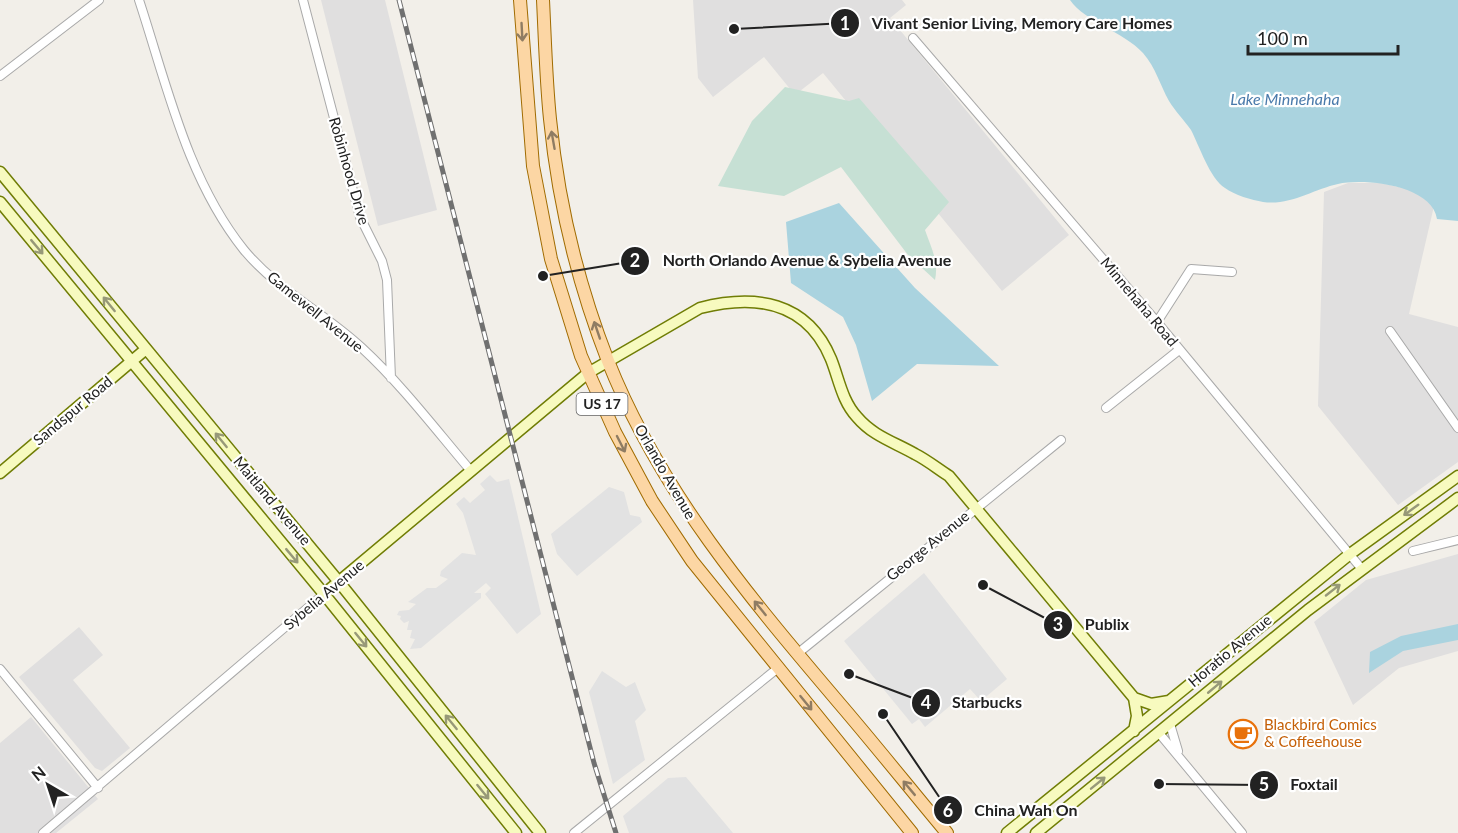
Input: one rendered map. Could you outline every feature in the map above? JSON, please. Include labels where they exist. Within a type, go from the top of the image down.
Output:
[{"type":"main road","name":"Orlando Avenue","points":[[520,0],[528,121],[539,200],[557,284],[588,373],[636,475],[674,536],[912,833]]},
{"type":"main road","name":"Orlando Avenue","points":[[543,0],[550,119],[563,204],[580,277],[609,361],[650,448],[690,517],[712,548],[797,654],[947,833]]},
{"type":"main road","name":"Maitland Avenue","points":[[0,172],[339,582],[540,833]]},
{"type":"main road","name":"Maitland Avenue","points":[[0,202],[324,594],[516,833]]},
{"type":"main road","name":"Sybelia Avenue","points":[[324,594],[588,373],[700,308],[741,302],[760,302],[786,308],[799,316],[820,339],[844,396],[856,417],[873,433],[917,454],[950,476],[1134,698]]},
{"type":"main road","name":"Sandspur Road","points":[[0,473],[146,349]]},
{"type":"main road","name":"Horatio Avenue","points":[[1007,833],[1350,554],[1458,476]]},
{"type":"main road","name":"Horatio Avenue","points":[[1036,833],[1361,568],[1458,498]]},
{"type":"main road","points":[[1134,731],[1137,716],[1134,698],[1151,704],[1169,701]]},
{"type":"main road","points":[[1159,733],[1159,720],[1169,701]]},
{"type":"street","points":[[0,76],[99,0]]},
{"type":"street","name":"Gamewell Avenue","points":[[139,0],[187,148],[211,200],[244,249],[277,285],[361,347],[391,378],[471,471]]},
{"type":"street","name":"Robinhood Drive","points":[[303,0],[360,218],[382,261],[387,280],[391,378]]},
{"type":"street","name":"Minnehaha Road","points":[[913,38],[1157,322],[1361,568]]},
{"type":"street","points":[[1157,322],[1191,269],[1232,272]]},
{"type":"street","points":[[1390,331],[1458,428]]},
{"type":"street","points":[[1106,408],[1179,350]]},
{"type":"street","name":"George Avenue","points":[[797,654],[1061,440]]},
{"type":"street","points":[[1413,551],[1458,540]]},
{"type":"street","name":"Sybelia Avenue","points":[[43,833],[324,594]]},
{"type":"street","points":[[574,833],[778,668]]},
{"type":"street","points":[[0,669],[98,788]]},
{"type":"street","points":[[1170,724],[1171,735],[1182,761]]},
{"type":"street","points":[[1159,733],[1242,833]]},
{"type":"shaded area","points":[[321,0],[385,0],[437,210],[378,226]]},
{"type":"shaded area","points":[[693,0],[902,0],[906,5],[890,18],[1069,235],[1002,291],[823,73],[795,95],[764,57],[713,97],[698,78]]},
{"type":"shaded area","points":[[1348,183],[1380,183],[1412,190],[1434,206],[1409,314],[1458,327],[1458,462],[1398,505],[1318,406],[1324,192]]},
{"type":"shaded area","points":[[490,475],[497,482],[509,479],[541,614],[517,634],[485,594],[491,588],[486,583],[474,593],[481,593],[481,598],[421,648],[410,649],[415,639],[410,638],[412,630],[407,630],[409,621],[404,623],[400,619],[401,616],[397,615],[399,611],[409,610],[416,604],[408,602],[427,588],[436,588],[448,579],[440,576],[441,571],[462,553],[476,555],[463,513],[456,504],[464,497],[470,503],[485,490],[480,484]]},
{"type":"shaded area","points":[[609,487],[624,492],[630,515],[640,517],[642,522],[577,576],[557,554],[551,534]]},
{"type":"shaded area","points":[[1458,554],[1458,651],[1399,668],[1353,705],[1314,622],[1366,580]]},
{"type":"shaded area","points":[[924,573],[1007,679],[981,701],[970,689],[925,727],[919,719],[912,724],[844,641]]},
{"type":"shaded area","points":[[79,627],[103,655],[73,680],[130,748],[102,771],[95,768],[19,677]]},
{"type":"shaded area","points":[[602,671],[626,687],[635,682],[646,710],[635,721],[645,760],[613,784],[589,692]]},
{"type":"shaded area","points":[[31,717],[98,799],[56,833],[0,833],[0,743]]},
{"type":"shaded area","points":[[686,777],[733,833],[629,833],[623,816],[668,778]]},
{"type":"green space","points":[[785,87],[849,101],[859,98],[949,202],[925,230],[935,261],[935,280],[908,255],[841,167],[784,196],[718,186],[752,121]]},
{"type":"water","name":"Lake Minnehaha","points":[[1070,0],[1458,0],[1458,221],[1437,219],[1432,207],[1423,198],[1410,191],[1379,183],[1338,184],[1283,202],[1273,203],[1254,200],[1229,191],[1214,177],[1191,130],[1169,101],[1155,71],[1143,53],[1126,39],[1085,15]]},
{"type":"water","points":[[839,203],[915,288],[999,366],[917,364],[872,401],[856,345],[843,317],[791,283],[786,222]]},
{"type":"water","points":[[1458,624],[1458,640],[1403,651],[1369,673],[1370,652],[1401,636]]},
{"type":"railway","points":[[399,0],[594,763],[616,833]]},
{"type":"place","name":"Vivant Senior Living, Memory Care Homes","points":[[734,29]]},
{"type":"place","name":"North Orlando Avenue & Sybelia Avenue","points":[[543,276]]},
{"type":"place","name":"Publix","points":[[983,585]]},
{"type":"place","name":"Starbucks","points":[[849,674]]},
{"type":"place","name":"China Wah On","points":[[883,714]]},
{"type":"place","name":"Blackbird Comics & Coffeehouse","points":[[1243,734]]},
{"type":"place","name":"Foxtail","points":[[1159,784]]}]
